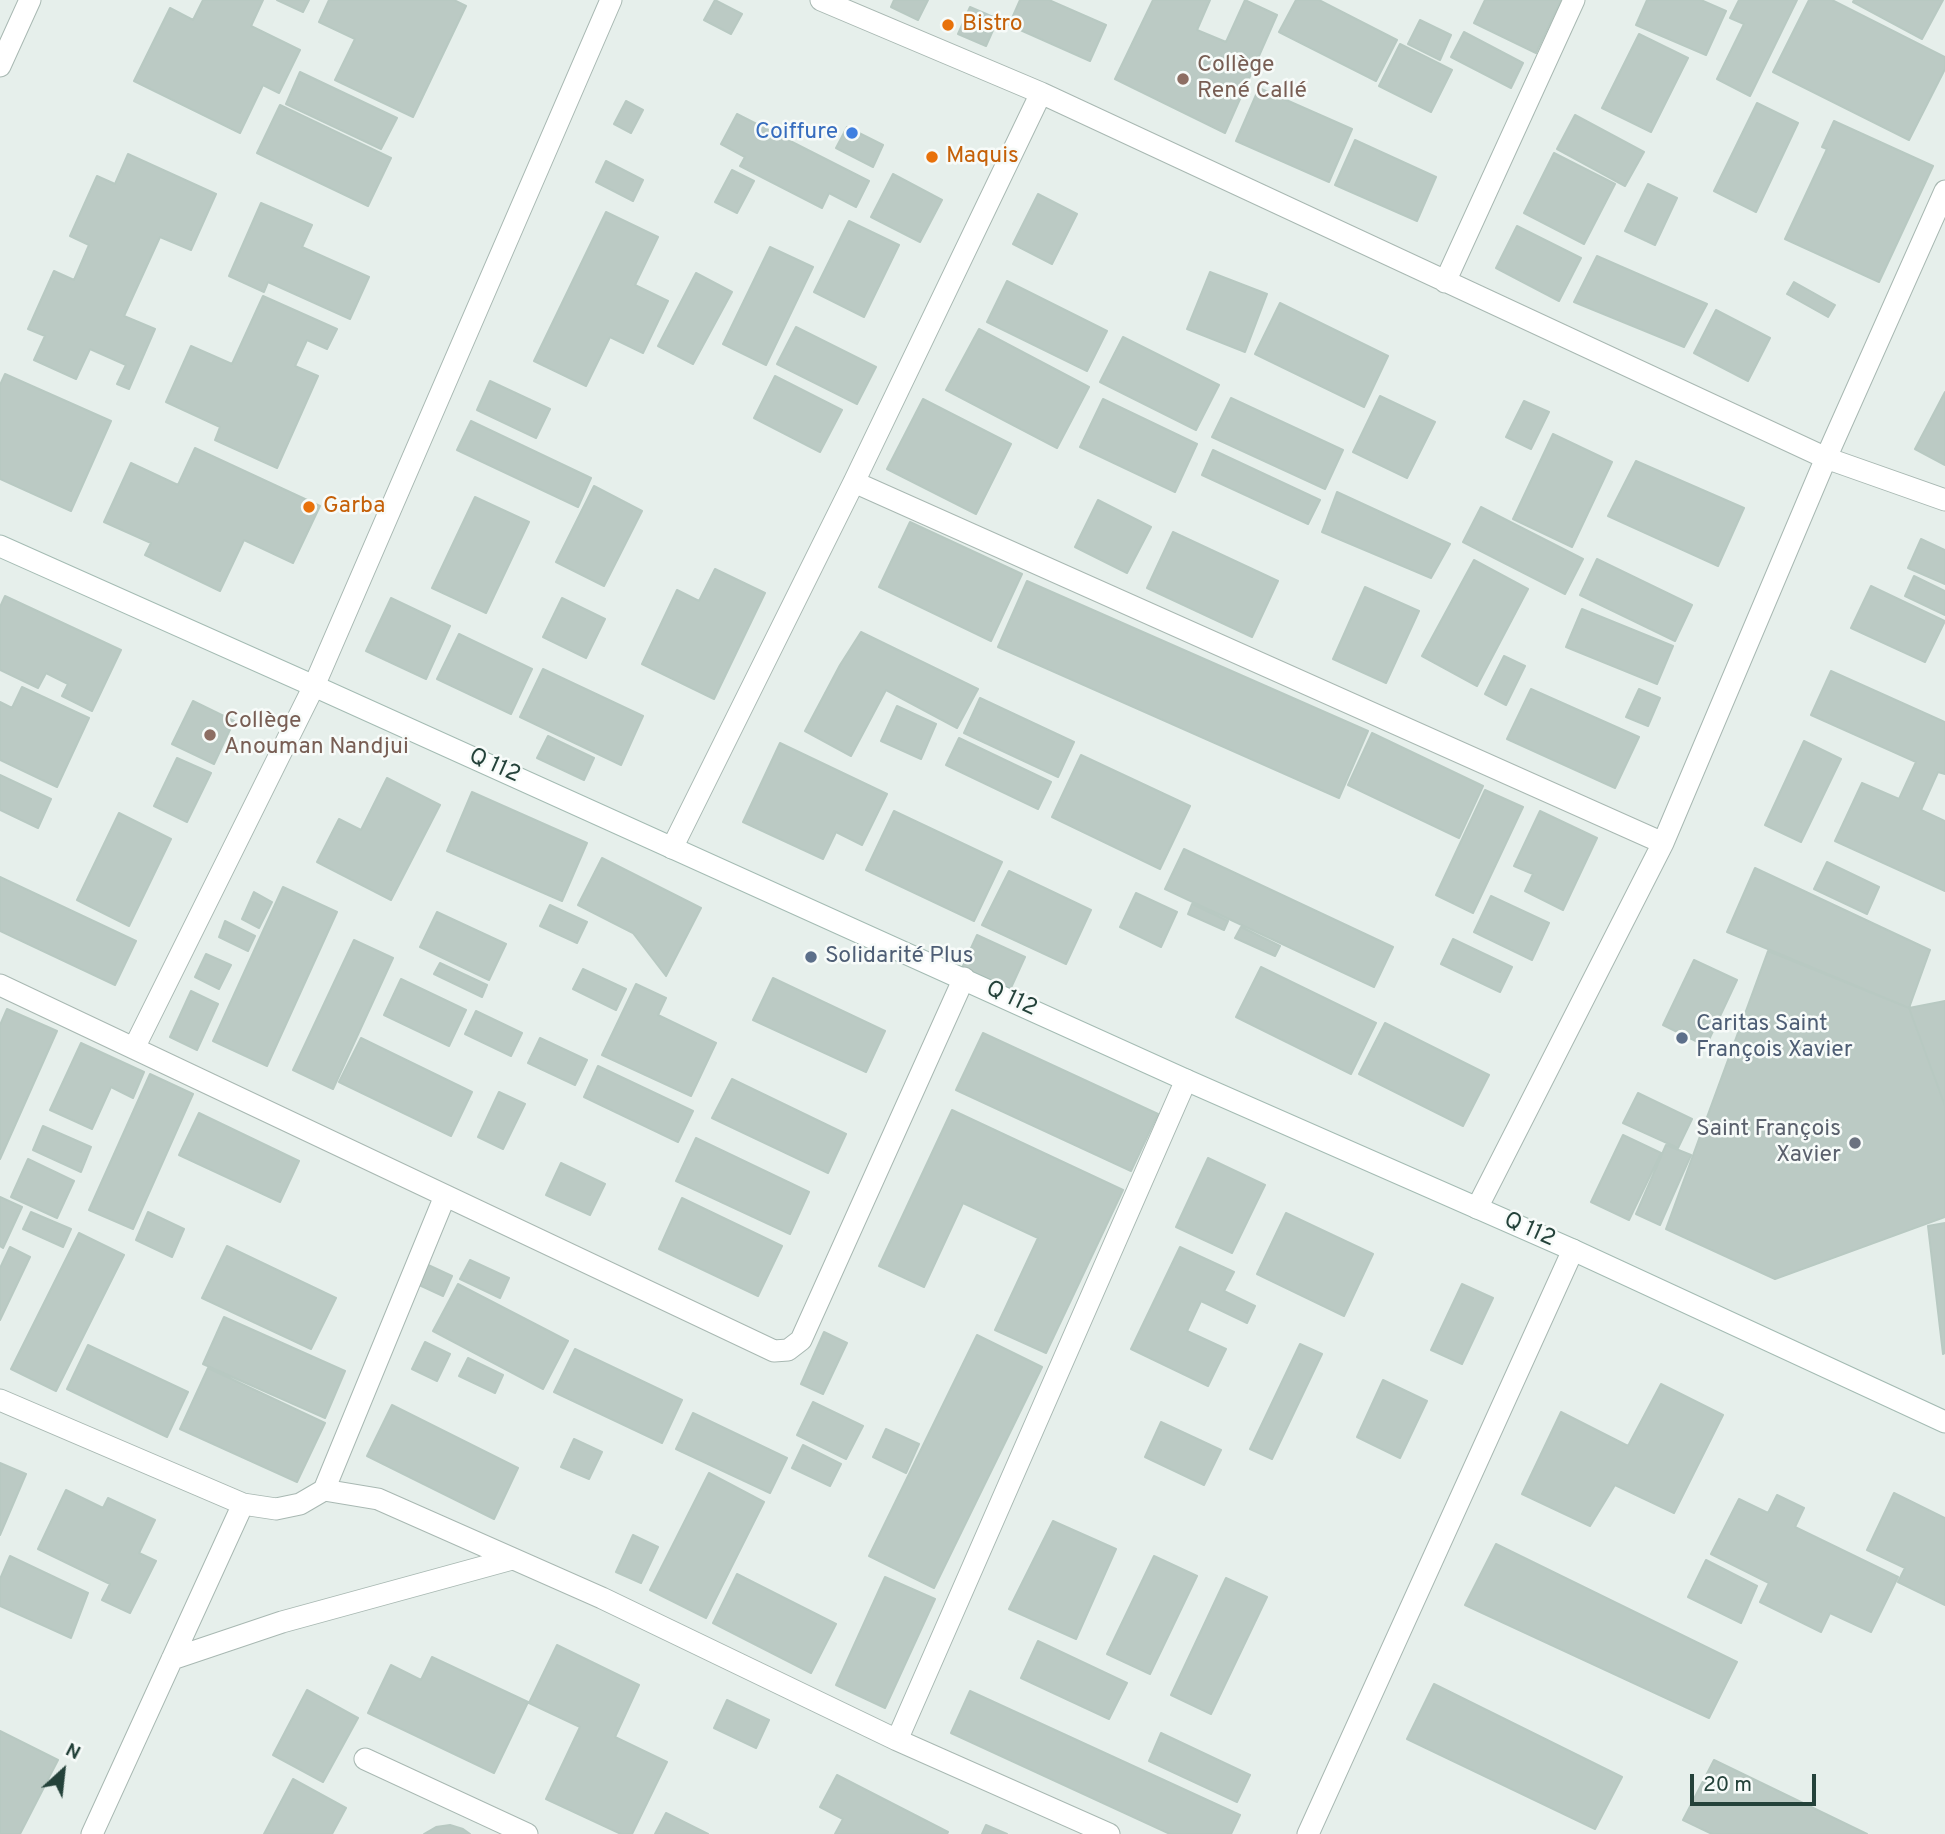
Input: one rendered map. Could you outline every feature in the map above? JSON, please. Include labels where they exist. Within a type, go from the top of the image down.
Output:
[{"type":"street","points":[[0,66],[30,0]]},
{"type":"street","points":[[134,1048],[314,686],[611,0]]},
{"type":"street","points":[[821,0],[1041,93],[1826,458],[1945,500]]},
{"type":"street","points":[[1445,282],[1574,0]]},
{"type":"street","points":[[672,848],[854,482],[1041,93]]},
{"type":"street","points":[[1477,1208],[1663,843],[1826,458],[1945,191]]},
{"type":"street","points":[[854,482],[1663,843]]},
{"type":"street","name":"Q 112","points":[[0,546],[1186,1080],[1573,1250],[1945,1422]]},
{"type":"street","points":[[0,985],[774,1351],[788,1350],[802,1340],[964,978]]},
{"type":"street","points":[[897,1740],[1186,1080]]},
{"type":"street","points":[[0,1400],[243,1504],[276,1509],[300,1504],[324,1490],[445,1196]]},
{"type":"street","points":[[1308,1834],[1573,1250]]},
{"type":"street","points":[[324,1490],[378,1499],[602,1598],[897,1740],[1109,1834]]},
{"type":"street","points":[[92,1834],[243,1504]]},
{"type":"street","points":[[172,1659],[282,1622],[513,1559]]},
{"type":"street","points":[[366,1759],[527,1834]]},
{"type":"building","points":[[203,0],[263,0],[251,26],[300,50],[279,93],[263,85],[240,133],[134,81],[170,8],[193,20]]},
{"type":"building","points":[[277,0],[309,0],[303,12]]},
{"type":"building","points":[[329,0],[454,0],[466,6],[413,117],[335,80],[355,39],[319,22]]},
{"type":"building","points":[[715,0],[742,14],[731,34],[704,20]]},
{"type":"building","points":[[894,0],[928,0],[918,20],[891,7]]},
{"type":"building","points":[[1020,0],[1049,0],[1106,25],[1090,61],[1009,25]]},
{"type":"building","points":[[1153,0],[1210,0],[1197,30],[1226,42],[1245,0],[1277,15],[1225,133],[1115,79]]},
{"type":"building","points":[[1296,0],[1319,0],[1397,40],[1376,81],[1279,32]]},
{"type":"building","points":[[1485,0],[1561,0],[1536,53],[1474,23]]},
{"type":"building","points":[[1647,0],[1701,0],[1726,11],[1706,55],[1636,25]]},
{"type":"building","points":[[1739,0],[1797,0],[1750,96],[1717,79],[1744,24],[1730,18]]},
{"type":"building","points":[[1809,0],[1832,0],[1945,57],[1945,69],[1909,140],[1773,72]]},
{"type":"building","points":[[1943,0],[1922,39],[1853,2]]},
{"type":"building","points":[[970,7],[998,19],[986,46],[958,34]]},
{"type":"building","points":[[1420,20],[1451,35],[1440,60],[1408,44]]},
{"type":"building","points":[[1464,32],[1523,63],[1511,88],[1451,57]]},
{"type":"building","points":[[1639,34],[1688,58],[1651,132],[1602,108]]},
{"type":"building","points":[[1400,44],[1452,70],[1431,112],[1379,86]]},
{"type":"building","points":[[300,72],[397,118],[381,149],[286,104]]},
{"type":"building","points":[[1259,88],[1352,129],[1329,182],[1236,141]]},
{"type":"building","points":[[626,101],[643,110],[631,133],[614,124]]},
{"type":"building","points":[[1757,103],[1798,123],[1756,212],[1714,191]]},
{"type":"building","points":[[280,105],[391,158],[368,206],[257,153]]},
{"type":"building","points":[[737,114],[869,181],[856,207],[829,193],[822,208],[740,166],[745,157],[721,144]]},
{"type":"building","points":[[1575,115],[1644,152],[1625,186],[1557,149]]},
{"type":"building","points":[[1834,121],[1933,166],[1879,282],[1785,239],[1827,149],[1822,147]]},
{"type":"building","points":[[847,127],[883,145],[873,167],[836,148]]},
{"type":"building","points":[[1355,140],[1436,177],[1417,221],[1335,185]]},
{"type":"building","points":[[1554,153],[1615,184],[1584,244],[1524,213]]},
{"type":"building","points":[[128,154],[216,194],[191,250],[160,237],[124,316],[155,329],[129,389],[117,384],[126,365],[90,349],[76,379],[34,360],[45,336],[28,329],[54,271],[74,280],[89,245],[70,236],[97,176],[115,184]]},
{"type":"building","points":[[606,161],[643,180],[633,201],[596,182]]},
{"type":"building","points":[[732,170],[754,181],[737,213],[715,202]]},
{"type":"building","points":[[893,174],[942,200],[920,242],[871,217]]},
{"type":"building","points":[[1648,184],[1677,198],[1655,245],[1625,231]]},
{"type":"building","points":[[1038,194],[1077,214],[1052,264],[1013,244]]},
{"type":"building","points":[[261,203],[312,225],[302,247],[369,277],[350,319],[268,282],[264,292],[229,276]]},
{"type":"building","points":[[606,212],[658,237],[635,285],[668,301],[643,353],[610,337],[586,386],[534,361]]},
{"type":"building","points":[[849,221],[899,245],[864,317],[814,292]]},
{"type":"building","points":[[1517,226],[1581,258],[1559,301],[1496,268]]},
{"type":"building","points":[[770,247],[813,267],[766,365],[723,344]]},
{"type":"building","points":[[1597,256],[1707,304],[1684,347],[1574,302]]},
{"type":"building","points":[[1210,272],[1267,294],[1245,352],[1187,329]]},
{"type":"building","points":[[696,273],[732,292],[693,364],[658,346]]},
{"type":"building","points":[[1007,281],[1107,331],[1087,371],[987,322]]},
{"type":"building","points":[[1794,282],[1835,305],[1828,317],[1787,294]]},
{"type":"building","points":[[263,296],[337,329],[327,349],[307,340],[295,366],[318,376],[277,468],[215,440],[220,427],[166,402],[191,346],[232,364]]},
{"type":"building","points":[[1280,303],[1388,356],[1364,407],[1255,354]]},
{"type":"building","points":[[1716,310],[1770,338],[1748,381],[1694,353]]},
{"type":"building","points":[[796,327],[876,367],[857,404],[777,364]]},
{"type":"building","points":[[979,329],[1089,387],[1057,448],[946,390]]},
{"type":"building","points":[[1123,337],[1219,385],[1196,430],[1100,382]]},
{"type":"building","points":[[5,374],[111,421],[71,511],[0,479],[0,385]]},
{"type":"building","points":[[775,376],[842,410],[820,452],[754,418]]},
{"type":"building","points":[[490,381],[550,409],[536,438],[477,410]]},
{"type":"building","points":[[1945,392],[1945,465],[1915,449]]},
{"type":"building","points":[[1380,396],[1435,422],[1407,478],[1353,452]]},
{"type":"building","points":[[1231,398],[1343,450],[1325,489],[1212,437]]},
{"type":"building","points":[[923,399],[1011,444],[976,514],[887,469]]},
{"type":"building","points":[[1103,399],[1197,444],[1175,492],[1080,447]]},
{"type":"building","points":[[1524,401],[1549,412],[1531,449],[1506,437]]},
{"type":"building","points":[[471,421],[591,478],[578,507],[457,450]]},
{"type":"building","points":[[1553,434],[1612,462],[1572,547],[1513,519]]},
{"type":"building","points":[[195,448],[320,506],[293,563],[244,540],[220,591],[145,555],[151,543],[104,522],[131,463],[178,485]]},
{"type":"building","points":[[1213,450],[1320,500],[1308,524],[1202,475]]},
{"type":"building","points":[[1636,461],[1744,508],[1718,566],[1608,516]]},
{"type":"building","points":[[594,486],[642,511],[604,586],[556,562]]},
{"type":"building","points":[[1337,492],[1450,544],[1431,578],[1322,532]]},
{"type":"building","points":[[475,497],[529,522],[486,613],[432,588]]},
{"type":"building","points":[[1098,500],[1151,527],[1127,573],[1075,547]]},
{"type":"building","points":[[1481,507],[1583,559],[1565,594],[1463,542]]},
{"type":"building","points":[[910,522],[1022,574],[991,641],[879,587]]},
{"type":"building","points":[[1173,532],[1278,581],[1252,637],[1147,588]]},
{"type":"building","points":[[1921,539],[1945,550],[1945,584],[1908,568]]},
{"type":"building","points":[[1597,559],[1692,605],[1675,641],[1580,595]]},
{"type":"building","points":[[1474,560],[1528,589],[1477,686],[1422,656]]},
{"type":"building","points":[[715,569],[765,593],[714,699],[642,664],[677,590],[699,601]]},
{"type":"building","points":[[1914,576],[1945,591],[1945,615],[1905,596]]},
{"type":"building","points":[[1027,581],[1368,731],[1339,798],[998,647]]},
{"type":"building","points":[[1871,586],[1945,621],[1925,662],[1851,628]]},
{"type":"building","points":[[1365,587],[1419,611],[1386,683],[1333,659]]},
{"type":"building","points":[[5,596],[121,650],[92,711],[62,696],[68,684],[46,673],[38,688],[0,670],[0,607]]},
{"type":"building","points":[[391,598],[450,626],[426,679],[366,651]]},
{"type":"building","points":[[562,598],[605,619],[586,658],[543,637]]},
{"type":"building","points":[[1582,609],[1673,646],[1657,684],[1566,647]]},
{"type":"building","points":[[861,632],[978,689],[957,728],[886,690],[851,756],[805,731]]},
{"type":"building","points":[[459,634],[532,669],[511,714],[437,679]]},
{"type":"building","points":[[1504,656],[1525,666],[1506,705],[1485,694]]},
{"type":"building","points":[[543,669],[643,716],[621,765],[520,717]]},
{"type":"building","points":[[1831,671],[1945,722],[1945,774],[1938,772],[1921,810],[1945,821],[1945,891],[1835,841],[1862,783],[1899,799],[1916,762],[1811,715]]},
{"type":"building","points":[[22,687],[89,718],[57,787],[0,760],[0,702],[12,708]]},
{"type":"building","points":[[1531,689],[1639,737],[1615,788],[1507,739]]},
{"type":"building","points":[[1639,689],[1660,698],[1648,726],[1626,717]]},
{"type":"building","points":[[980,698],[1074,742],[1058,777],[964,733]]},
{"type":"building","points":[[193,701],[234,721],[214,764],[172,744]]},
{"type":"building","points":[[897,706],[936,724],[921,759],[881,741]]},
{"type":"building","points":[[1372,733],[1483,786],[1459,838],[1348,785]]},
{"type":"building","points":[[548,736],[594,758],[584,780],[537,758]]},
{"type":"building","points":[[959,738],[1051,782],[1038,809],[946,765]]},
{"type":"building","points":[[1804,741],[1841,759],[1801,842],[1765,825]]},
{"type":"building","points":[[780,743],[887,794],[862,845],[836,832],[823,859],[743,822]]},
{"type":"building","points":[[1081,755],[1190,806],[1160,869],[1052,817]]},
{"type":"building","points":[[177,758],[211,773],[187,822],[154,806]]},
{"type":"building","points":[[0,775],[51,799],[38,828],[0,810]]},
{"type":"building","points":[[387,778],[440,805],[391,900],[317,862],[339,819],[361,830]]},
{"type":"building","points":[[1485,790],[1523,807],[1473,913],[1436,895]]},
{"type":"building","points":[[472,792],[587,843],[562,901],[447,851]]},
{"type":"building","points":[[894,811],[1002,862],[974,921],[866,870]]},
{"type":"building","points":[[1540,811],[1597,838],[1563,910],[1525,891],[1533,874],[1514,866]]},
{"type":"building","points":[[119,813],[171,839],[129,926],[77,900]]},
{"type":"building","points":[[1184,849],[1393,947],[1374,987],[1165,889]]},
{"type":"building","points":[[602,858],[701,908],[666,976],[633,933],[578,905]]},
{"type":"building","points":[[1827,862],[1879,887],[1867,914],[1814,889]]},
{"type":"building","points":[[1755,868],[1930,950],[1909,1008],[1727,932]]},
{"type":"building","points":[[1009,871],[1091,910],[1066,964],[982,925]]},
{"type":"building","points":[[0,877],[136,941],[115,985],[0,931]]},
{"type":"building","points":[[283,887],[337,912],[267,1066],[213,1041]]},
{"type":"building","points":[[254,892],[272,902],[259,928],[242,919]]},
{"type":"building","points":[[1136,893],[1177,912],[1161,947],[1120,927]]},
{"type":"building","points":[[1491,896],[1549,923],[1532,960],[1474,932]]},
{"type":"building","points":[[1192,904],[1228,921],[1224,930],[1188,914]]},
{"type":"building","points":[[550,905],[587,922],[577,943],[540,926]]},
{"type":"building","points":[[437,912],[506,944],[489,980],[420,947]]},
{"type":"building","points":[[225,921],[255,936],[248,951],[219,937]]},
{"type":"building","points":[[1241,927],[1280,946],[1275,956],[1235,938]]},
{"type":"building","points":[[977,935],[1025,957],[1010,990],[962,968]]},
{"type":"building","points":[[1453,939],[1512,967],[1500,992],[1441,964]]},
{"type":"building","points":[[354,940],[393,958],[333,1089],[293,1070]]},
{"type":"building","points":[[1768,951],[1909,1008],[1945,1106],[1945,1217],[1775,1279],[1666,1229]]},
{"type":"building","points":[[206,954],[231,965],[219,989],[195,977]]},
{"type":"building","points":[[1694,960],[1737,980],[1706,1046],[1663,1025]]},
{"type":"building","points":[[440,963],[487,985],[482,997],[434,974]]},
{"type":"building","points":[[1261,967],[1376,1023],[1351,1074],[1236,1017]]},
{"type":"building","points":[[583,969],[626,989],[616,1010],[573,989]]},
{"type":"building","points":[[773,978],[885,1031],[866,1072],[753,1020]]},
{"type":"building","points":[[401,979],[466,1010],[449,1046],[384,1015]]},
{"type":"building","points":[[636,984],[666,998],[658,1015],[716,1043],[691,1096],[602,1055]]},
{"type":"building","points":[[191,991],[218,1004],[197,1050],[170,1037]]},
{"type":"building","points":[[1945,1001],[1945,1106],[1909,1008]]},
{"type":"building","points":[[7,1009],[57,1031],[0,1159],[0,1025]]},
{"type":"building","points":[[476,1011],[522,1033],[511,1056],[465,1034]]},
{"type":"building","points":[[1385,1023],[1489,1075],[1463,1126],[1359,1074]]},
{"type":"building","points":[[983,1033],[1158,1114],[1131,1171],[956,1090]]},
{"type":"building","points":[[361,1038],[472,1092],[451,1136],[339,1082]]},
{"type":"building","points":[[540,1038],[587,1060],[575,1085],[528,1063]]},
{"type":"building","points":[[81,1043],[144,1072],[133,1098],[111,1087],[92,1129],[50,1110]]},
{"type":"building","points":[[598,1066],[693,1111],[678,1142],[584,1097]]},
{"type":"building","points":[[150,1074],[193,1094],[133,1229],[89,1210]]},
{"type":"building","points":[[732,1079],[846,1134],[828,1173],[712,1118]]},
{"type":"building","points":[[499,1092],[525,1104],[503,1149],[478,1137]]},
{"type":"building","points":[[1638,1093],[1692,1119],[1678,1148],[1623,1123]]},
{"type":"building","points":[[952,1110],[1123,1190],[1046,1353],[995,1330],[1038,1238],[963,1203],[924,1287],[879,1266]]},
{"type":"building","points":[[199,1113],[299,1161],[280,1202],[179,1155]]},
{"type":"building","points":[[43,1126],[91,1147],[81,1172],[33,1150]]},
{"type":"building","points":[[1623,1135],[1661,1153],[1629,1220],[1591,1202]]},
{"type":"building","points":[[696,1138],[809,1192],[790,1234],[676,1181]]},
{"type":"building","points":[[1666,1145],[1691,1155],[1660,1225],[1636,1214]]},
{"type":"building","points":[[1208,1158],[1265,1185],[1232,1253],[1176,1227]]},
{"type":"building","points":[[28,1159],[74,1181],[57,1218],[11,1197]]},
{"type":"building","points":[[561,1163],[605,1184],[590,1215],[546,1195]]},
{"type":"building","points":[[0,1197],[22,1207],[3,1248],[0,1246]]},
{"type":"building","points":[[682,1198],[782,1246],[758,1296],[659,1249]]},
{"type":"building","points":[[31,1212],[71,1229],[63,1247],[23,1229]]},
{"type":"building","points":[[148,1212],[184,1229],[172,1257],[136,1240]]},
{"type":"building","points":[[1286,1213],[1373,1254],[1344,1316],[1257,1274]]},
{"type":"building","points":[[1945,1223],[1945,1353],[1943,1354],[1928,1226]]},
{"type":"building","points":[[79,1233],[124,1255],[56,1391],[11,1369]]},
{"type":"building","points":[[227,1246],[336,1298],[311,1349],[202,1298]]},
{"type":"building","points":[[10,1247],[30,1257],[0,1320],[0,1268]]},
{"type":"building","points":[[1180,1247],[1234,1272],[1224,1291],[1255,1306],[1247,1323],[1201,1301],[1187,1331],[1226,1349],[1208,1386],[1131,1349]]},
{"type":"building","points":[[470,1260],[509,1278],[500,1298],[460,1279]]},
{"type":"building","points":[[426,1264],[452,1276],[443,1296],[417,1284]]},
{"type":"building","points":[[458,1284],[568,1341],[543,1389],[433,1331]]},
{"type":"building","points":[[1462,1284],[1493,1298],[1462,1364],[1431,1350]]},
{"type":"building","points":[[224,1317],[345,1371],[325,1418],[203,1364]]},
{"type":"building","points":[[824,1332],[847,1343],[823,1394],[801,1384]]},
{"type":"building","points":[[977,1335],[1042,1367],[934,1588],[869,1556]]},
{"type":"building","points":[[425,1342],[450,1354],[437,1381],[412,1369]]},
{"type":"building","points":[[1300,1344],[1322,1354],[1272,1459],[1250,1449]]},
{"type":"building","points":[[88,1345],[188,1392],[167,1437],[67,1389]]},
{"type":"building","points":[[575,1349],[682,1400],[662,1443],[554,1392]]},
{"type":"building","points":[[468,1358],[503,1375],[495,1393],[459,1376]]},
{"type":"building","points":[[208,1368],[325,1423],[297,1482],[180,1429]]},
{"type":"building","points":[[1383,1380],[1427,1401],[1400,1458],[1357,1437]]},
{"type":"building","points":[[1661,1384],[1723,1415],[1674,1513],[1615,1485],[1590,1526],[1522,1494],[1561,1412],[1628,1446]]},
{"type":"building","points":[[813,1402],[863,1426],[846,1459],[797,1435]]},
{"type":"building","points":[[392,1405],[518,1468],[494,1519],[367,1456]]},
{"type":"building","points":[[693,1413],[787,1458],[770,1493],[676,1449]]},
{"type":"building","points":[[1161,1422],[1221,1450],[1204,1485],[1145,1457]]},
{"type":"building","points":[[886,1429],[919,1444],[906,1473],[873,1457]]},
{"type":"building","points":[[574,1439],[602,1452],[589,1479],[561,1467]]},
{"type":"building","points":[[803,1445],[841,1464],[830,1486],[792,1468]]},
{"type":"building","points":[[0,1463],[26,1474],[0,1535]]},
{"type":"building","points":[[709,1473],[764,1502],[706,1618],[650,1590]]},
{"type":"building","points":[[66,1490],[103,1508],[108,1498],[155,1520],[139,1553],[156,1561],[130,1613],[102,1600],[110,1584],[38,1549]]},
{"type":"building","points":[[1894,1493],[1945,1518],[1945,1605],[1898,1582],[1905,1568],[1867,1550]]},
{"type":"building","points":[[1777,1495],[1804,1508],[1795,1527],[1898,1577],[1871,1632],[1830,1613],[1821,1632],[1760,1602],[1769,1583],[1711,1554],[1739,1499],[1768,1513]]},
{"type":"building","points":[[1053,1521],[1116,1549],[1076,1639],[1009,1609]]},
{"type":"building","points":[[633,1535],[658,1547],[641,1583],[616,1572]]},
{"type":"building","points":[[1496,1544],[1737,1662],[1709,1718],[1465,1605]]},
{"type":"building","points":[[10,1556],[88,1593],[71,1638],[0,1606],[0,1579]]},
{"type":"building","points":[[1154,1556],[1197,1576],[1150,1674],[1107,1654]]},
{"type":"building","points":[[1706,1560],[1757,1586],[1741,1623],[1688,1597]]},
{"type":"building","points":[[737,1574],[836,1624],[811,1673],[713,1623]]},
{"type":"building","points":[[885,1577],[935,1599],[885,1708],[836,1685]]},
{"type":"building","points":[[1226,1578],[1267,1597],[1211,1714],[1171,1695]]},
{"type":"building","points":[[1038,1641],[1127,1683],[1109,1719],[1021,1678]]},
{"type":"building","points":[[557,1645],[639,1685],[615,1737],[667,1762],[632,1834],[621,1834],[546,1799],[580,1727],[529,1703]]},
{"type":"building","points":[[432,1657],[528,1702],[494,1773],[368,1713],[391,1665],[421,1680]]},
{"type":"building","points":[[1434,1684],[1622,1777],[1595,1829],[1407,1739]]},
{"type":"building","points":[[307,1690],[358,1718],[323,1782],[273,1755]]},
{"type":"building","points":[[970,1691],[1240,1815],[1231,1834],[1170,1834],[951,1733]]},
{"type":"building","points":[[727,1700],[769,1720],[756,1748],[714,1728]]},
{"type":"building","points":[[0,1731],[58,1760],[20,1834],[0,1834]]},
{"type":"building","points":[[1161,1733],[1250,1775],[1237,1802],[1149,1761]]},
{"type":"building","points":[[1714,1760],[1867,1834],[1712,1834],[1683,1820]]},
{"type":"building","points":[[837,1775],[948,1832],[947,1834],[835,1834],[843,1819],[820,1807]]},
{"type":"building","points":[[293,1779],[346,1808],[332,1834],[264,1834]]},
{"type":"building","points":[[666,1813],[708,1834],[655,1834]]},
{"type":"building","points":[[450,1825],[470,1834],[424,1834],[436,1827]]},
{"type":"building","points":[[986,1825],[1007,1834],[982,1834]]},
{"type":"place","name":"Bistro","points":[[948,25]]},
{"type":"place","name":"Collège René Callé","points":[[1183,79]]},
{"type":"place","name":"Coiffure","points":[[852,133]]},
{"type":"place","name":"Maquis","points":[[932,157]]},
{"type":"place","name":"Garba","points":[[309,507]]},
{"type":"place","name":"Collège Anouman Nandjui","points":[[210,735]]},
{"type":"place","name":"Solidarité Plus","points":[[811,957]]},
{"type":"place","name":"Caritas Saint François Xavier","points":[[1682,1038]]},
{"type":"place","name":"Saint François Xavier","points":[[1855,1143]]}]
